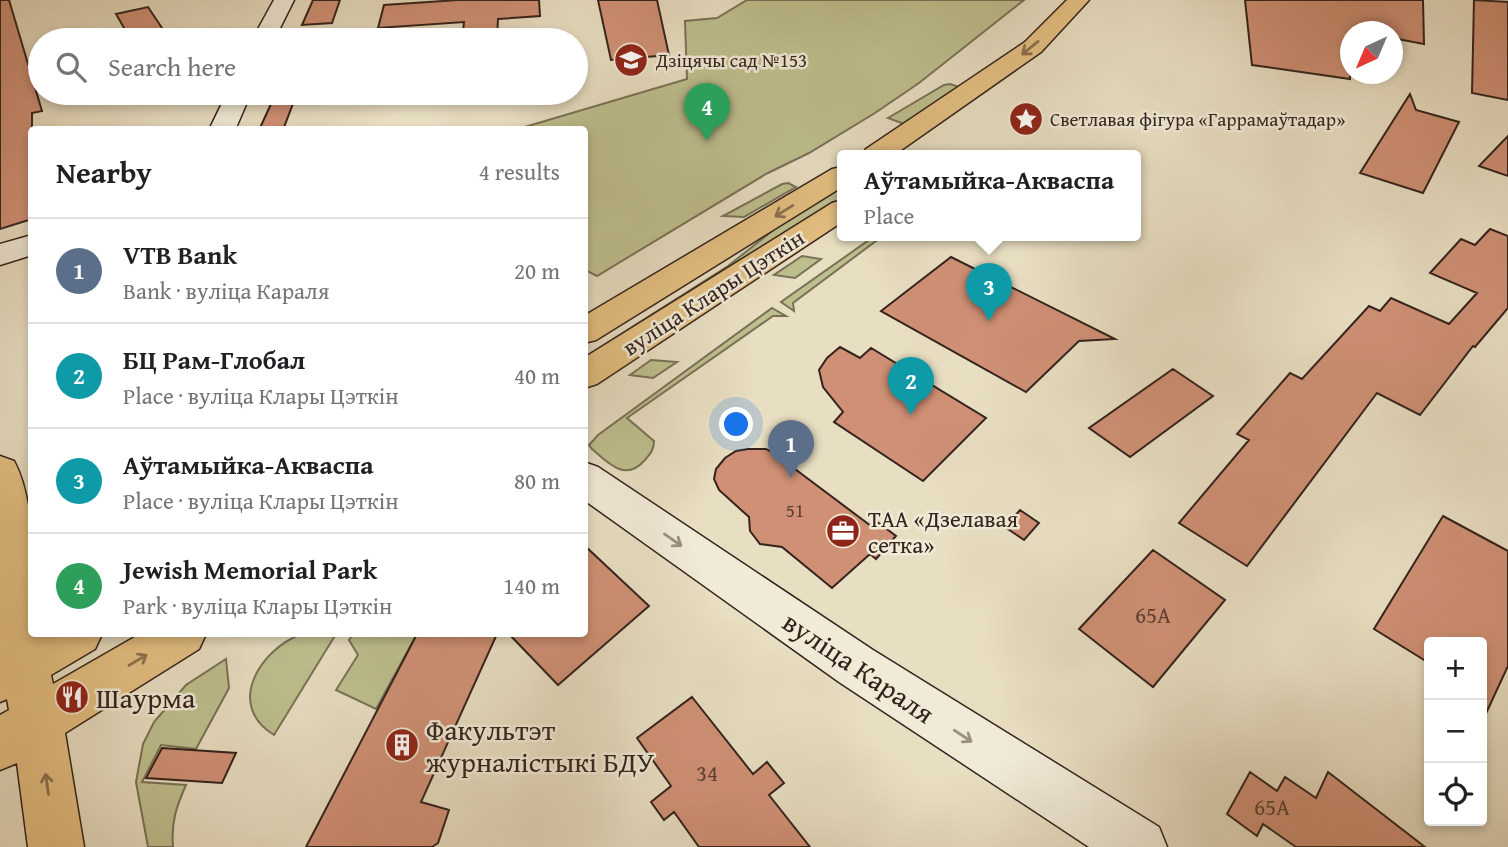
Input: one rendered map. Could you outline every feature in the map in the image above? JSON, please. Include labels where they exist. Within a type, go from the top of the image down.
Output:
[{"type":"main road","points":[[1007,93],[1051,57],[1089,3]]},
{"type":"main road","points":[[883,150],[1033,47],[1089,3]]},
{"type":"main road","name":"вуліца Клары Цэткін","points":[[588,330],[837,178]]},
{"type":"main road","name":"вуліца Клары Цэткін","points":[[588,372],[837,212]]},
{"type":"main road","points":[[0,472],[24,582],[12,672],[19,733],[56,847]]},
{"type":"main road","points":[[12,672],[73,637]]},
{"type":"main road","points":[[19,733],[177,637]]},
{"type":"street","points":[[269,28],[284,0]]},
{"type":"street","points":[[224,126],[233,105]]},
{"type":"street","points":[[0,255],[28,245]]},
{"type":"street","name":"вуліца Караля","points":[[601,490],[856,666],[1139,847]]},
{"type":"green space","points":[[747,0],[1024,0],[919,83],[875,113],[809,153],[766,174],[597,276],[588,272],[588,126],[528,126],[687,79],[685,21],[717,18]]},
{"type":"green space","points":[[944,85],[959,87],[904,124],[888,118]]},
{"type":"green space","points":[[788,183],[796,187],[744,217],[723,216],[782,184]]},
{"type":"green space","points":[[837,190],[837,201],[588,361],[588,355],[728,266],[786,220]]},
{"type":"green space","points":[[867,241],[876,241],[793,303],[794,311],[781,302]]},
{"type":"green space","points":[[802,256],[821,259],[795,278],[774,275]]},
{"type":"green space","points":[[772,308],[786,316],[773,316],[627,418],[654,441],[651,452],[637,467],[630,470],[617,468],[592,449],[589,445],[598,435]]},
{"type":"green space","points":[[651,360],[677,362],[653,378],[630,375]]},
{"type":"green space","points":[[295,637],[334,637],[274,735],[259,723],[252,709],[250,694],[262,665],[286,642]]},
{"type":"green space","points":[[351,637],[415,637],[376,709],[336,690],[358,655],[349,640]]},
{"type":"green space","points":[[226,659],[229,688],[196,749],[161,745],[142,782],[186,785],[175,815],[173,847],[148,847],[136,782],[143,744],[154,722],[186,685]]},
{"type":"building","points":[[0,0],[9,0],[28,64],[28,105],[40,105],[42,111],[32,113],[32,126],[28,126],[28,220],[0,229]]},
{"type":"building","points":[[313,0],[340,0],[332,23],[302,25]]},
{"type":"building","points":[[458,0],[539,0],[540,16],[498,19],[498,28],[463,28],[464,22],[378,28],[384,5]]},
{"type":"building","points":[[598,0],[657,0],[669,55],[611,60]]},
{"type":"building","points":[[1245,0],[1423,0],[1424,44],[1403,40],[1403,21],[1340,21],[1340,78],[1252,65]]},
{"type":"building","points":[[1474,0],[1508,2],[1508,100],[1472,93]]},
{"type":"building","points":[[148,7],[162,28],[124,28],[116,14]]},
{"type":"building","points":[[1410,94],[1416,110],[1459,122],[1423,193],[1360,173]]},
{"type":"building","points":[[270,105],[292,105],[285,126],[261,126]]},
{"type":"building","points":[[1508,136],[1508,176],[1479,166]]},
{"type":"building","points":[[1490,229],[1508,236],[1508,308],[1475,347],[1473,346],[1420,415],[1377,393],[1247,566],[1179,523],[1249,440],[1237,434],[1290,373],[1302,379],[1369,306],[1380,311],[1391,298],[1449,324],[1477,293],[1430,273],[1461,239],[1475,245]]},
{"type":"building","points":[[951,257],[1115,339],[1079,341],[1026,392],[881,311]]},
{"type":"building","points":[[840,347],[860,358],[871,348],[986,418],[923,481],[834,422],[843,412],[823,387],[819,370],[827,358]]},
{"type":"building","points":[[1173,369],[1213,396],[1130,457],[1089,428]]},
{"type":"building","points":[[766,449],[775,454],[871,526],[876,521],[896,536],[876,559],[870,554],[832,588],[782,547],[760,544],[750,531],[749,517],[719,490],[714,479],[716,469],[725,458],[736,451]]},
{"type":"building","points":[[1020,510],[1039,523],[1024,540],[1005,527]]},
{"type":"building","points":[[1443,516],[1508,551],[1508,666],[1487,711],[1487,637],[1424,637],[1424,660],[1374,629]]},
{"type":"building","name":"Факультэт журналістыкі БДУ","points":[[588,549],[649,606],[558,685],[512,637],[588,637]]},
{"type":"building","points":[[1153,550],[1225,600],[1153,687],[1079,629]]},
{"type":"building","name":"Факультэт журналістыкі БДУ","points":[[415,637],[496,637],[421,802],[449,810],[438,843],[432,847],[306,847]]},
{"type":"building","points":[[692,697],[753,774],[767,762],[784,783],[769,795],[810,847],[699,847],[674,812],[664,820],[651,802],[671,786],[637,738]]},
{"type":"building","points":[[162,748],[236,753],[222,783],[146,778]]},
{"type":"building","points":[[1250,772],[1277,791],[1285,777],[1316,798],[1328,772],[1425,847],[1296,847],[1263,824],[1257,836],[1227,814]]},
{"type":"place","name":"Дзіцячы сад №153","points":[[631,60]]},
{"type":"place","name":"Светлавая фігура «Гаррамаўтадар»","points":[[1026,119]]},
{"type":"place","name":"Jewish Memorial Park","points":[[707,141]]},
{"type":"place","name":"Аўтамыйка-Акваспа","points":[[989,321]]},
{"type":"place","name":"БЦ Рам-Глобал","points":[[911,415]]},
{"type":"place","name":"VTB Bank","points":[[791,478]]},
{"type":"place","name":"ТАА «Дзелавая сетка»","points":[[843,531]]},
{"type":"place","name":"Шаурма","points":[[72,697]]},
{"type":"place","name":"Факультэт журналістыкі БДУ","points":[[402,745]]}]
